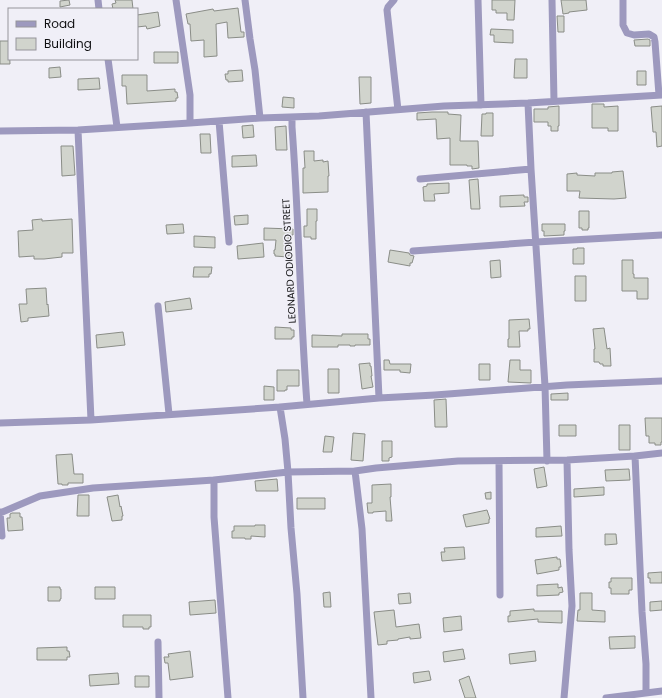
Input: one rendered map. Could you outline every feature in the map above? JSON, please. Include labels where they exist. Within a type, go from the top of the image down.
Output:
[{"type":"street","points":[[176,0],[190,95],[190,123]]},
{"type":"street","points":[[245,0],[260,118]]},
{"type":"street","points":[[394,0],[387,10],[398,110]]},
{"type":"street","points":[[478,0],[481,105]]},
{"type":"street","points":[[552,0],[554,101]]},
{"type":"street","points":[[0,131],[78,130],[444,106],[528,103],[660,95],[656,42],[654,36],[649,34],[634,35],[627,33],[623,25],[622,0]]},
{"type":"street","points":[[108,60],[117,127]]},
{"type":"street","points":[[528,103],[545,386],[547,461]]},
{"type":"street","points":[[366,112],[379,398]]},
{"type":"street","name":"LEONARD ODIODIO STREET","points":[[292,117],[300,258],[303,352],[307,404]]},
{"type":"street","points":[[219,121],[229,242]]},
{"type":"street","points":[[78,130],[91,420]]},
{"type":"street","points":[[420,179],[531,169]]},
{"type":"street","points":[[413,251],[662,235]]},
{"type":"street","points":[[158,306],[169,414]]},
{"type":"street","points":[[0,423],[91,420],[545,386],[662,381]]},
{"type":"street","points":[[280,407],[288,472],[303,698]]},
{"type":"street","points":[[2,536],[0,512],[40,496],[93,488],[214,480],[288,472],[355,471],[458,461],[547,461],[662,453]]},
{"type":"street","points":[[635,456],[642,612],[646,664],[646,693]]},
{"type":"street","points":[[564,698],[572,606],[567,460]]},
{"type":"street","points":[[499,461],[500,595]]},
{"type":"street","points":[[355,471],[362,529],[371,698]]},
{"type":"street","points":[[214,480],[214,517],[228,698]]},
{"type":"street","points":[[158,642],[160,698]]},
{"type":"street","points":[[606,698],[662,691]]},
{"type":"building","points":[[69,0],[70,5],[60,7],[60,1]]},
{"type":"building","points":[[115,0],[132,0],[133,8],[113,8],[112,4],[116,3]]},
{"type":"building","points":[[492,0],[515,0],[514,20],[507,20],[507,13],[496,13],[496,10],[492,10]]},
{"type":"building","points":[[561,0],[586,0],[587,10],[563,14]]},
{"type":"building","points":[[238,8],[241,32],[244,32],[244,37],[228,38],[227,22],[216,24],[217,56],[204,57],[204,40],[191,41],[190,24],[188,24],[186,14],[213,9],[214,11]]},
{"type":"building","points":[[158,12],[160,26],[147,29],[146,26],[138,27],[138,15]]},
{"type":"building","points":[[557,16],[564,16],[564,32],[558,32]]},
{"type":"building","points":[[491,29],[513,30],[513,43],[494,42],[494,35],[490,35]]},
{"type":"building","points":[[634,40],[650,40],[650,46],[635,46]]},
{"type":"building","points":[[0,41],[8,41],[8,60],[10,60],[10,64],[0,64]]},
{"type":"building","points":[[154,52],[178,52],[178,63],[154,63]]},
{"type":"building","points":[[515,59],[527,59],[527,78],[514,78]]},
{"type":"building","points":[[60,67],[61,77],[49,78],[49,68]]},
{"type":"building","points":[[242,70],[243,81],[228,82],[228,80],[226,80],[225,74],[228,74],[228,71]]},
{"type":"building","points":[[637,71],[646,71],[646,85],[637,85]]},
{"type":"building","points":[[122,75],[147,75],[147,91],[175,89],[178,98],[176,98],[176,101],[127,104],[126,86],[122,86]]},
{"type":"building","points":[[359,77],[371,77],[371,103],[360,104]]},
{"type":"building","points":[[99,78],[100,89],[78,90],[78,79]]},
{"type":"building","points":[[283,97],[294,98],[294,108],[282,107]]},
{"type":"building","points":[[592,104],[604,104],[604,107],[618,106],[618,131],[608,131],[608,128],[592,128]]},
{"type":"building","points":[[559,106],[558,131],[551,131],[551,126],[548,126],[548,122],[534,122],[534,109],[548,109],[548,107]]},
{"type":"building","points":[[662,106],[662,146],[657,147],[656,132],[653,132],[651,107]]},
{"type":"building","points":[[448,112],[448,114],[461,115],[460,141],[478,141],[479,168],[472,169],[472,166],[467,165],[450,165],[450,138],[437,139],[436,119],[417,120],[417,113]]},
{"type":"building","points":[[493,113],[493,136],[481,136],[482,114]]},
{"type":"building","points":[[253,125],[254,137],[243,138],[242,126]]},
{"type":"building","points":[[286,126],[287,150],[276,150],[275,127]]},
{"type":"building","points":[[200,134],[210,134],[211,153],[201,153]]},
{"type":"building","points":[[61,146],[73,146],[75,175],[62,176]]},
{"type":"building","points":[[304,151],[314,151],[314,161],[328,161],[328,192],[303,193],[303,168],[305,168]]},
{"type":"building","points":[[256,155],[257,166],[232,167],[232,156]]},
{"type":"building","points":[[623,171],[626,198],[579,198],[580,191],[567,191],[567,174],[577,173],[577,175],[595,176],[595,173],[612,173]]},
{"type":"building","points":[[478,179],[480,209],[471,209],[469,180]]},
{"type":"building","points":[[449,183],[449,193],[434,194],[435,201],[424,201],[423,187],[427,186],[427,184]]},
{"type":"building","points":[[524,195],[524,197],[528,197],[528,202],[524,202],[525,206],[500,207],[500,196]]},
{"type":"building","points":[[307,209],[317,209],[316,239],[304,237],[304,226],[307,226]]},
{"type":"building","points":[[579,211],[589,211],[588,230],[582,230],[582,228],[579,228]]},
{"type":"building","points":[[248,215],[248,224],[235,225],[234,216]]},
{"type":"building","points":[[42,219],[42,221],[72,219],[73,253],[62,253],[62,257],[44,259],[34,259],[34,256],[19,257],[18,231],[33,230],[32,220]]},
{"type":"building","points":[[183,224],[184,233],[167,234],[166,225]]},
{"type":"building","points":[[542,224],[565,224],[564,235],[544,236]]},
{"type":"building","points":[[264,228],[293,229],[293,235],[289,235],[290,255],[288,255],[288,257],[275,256],[274,250],[276,240],[264,240]]},
{"type":"building","points":[[194,236],[215,237],[215,248],[194,247]]},
{"type":"building","points":[[263,243],[264,257],[238,259],[237,246]]},
{"type":"building","points":[[584,248],[584,264],[573,264],[573,249]]},
{"type":"building","points":[[390,250],[409,253],[410,255],[414,256],[410,266],[388,262]]},
{"type":"building","points":[[500,260],[501,277],[491,278],[490,261]]},
{"type":"building","points":[[622,260],[633,260],[634,278],[648,278],[648,299],[637,299],[637,291],[622,291]]},
{"type":"building","points":[[194,267],[212,267],[211,274],[209,274],[209,277],[193,277]]},
{"type":"building","points":[[575,276],[586,276],[586,301],[575,301]]},
{"type":"building","points":[[46,288],[49,316],[28,318],[28,321],[21,322],[19,304],[27,304],[26,289]]},
{"type":"building","points":[[190,298],[192,309],[166,312],[165,302]]},
{"type":"building","points":[[529,319],[530,329],[528,329],[528,331],[519,331],[520,347],[508,347],[509,320]]},
{"type":"building","points":[[275,327],[291,328],[291,330],[294,330],[294,337],[292,337],[292,339],[275,339]]},
{"type":"building","points":[[604,328],[607,349],[610,348],[611,366],[603,366],[603,364],[600,364],[599,362],[594,362],[595,349],[593,329]]},
{"type":"building","points":[[123,332],[125,345],[97,348],[96,335]]},
{"type":"building","points":[[342,334],[368,334],[370,345],[312,347],[312,335],[342,336]]},
{"type":"building","points":[[384,360],[389,360],[390,364],[411,364],[410,373],[400,372],[400,370],[384,370]]},
{"type":"building","points":[[510,360],[520,360],[520,370],[531,370],[531,383],[508,382]]},
{"type":"building","points":[[370,363],[373,387],[362,389],[359,364]]},
{"type":"building","points":[[479,364],[490,364],[490,380],[479,380]]},
{"type":"building","points":[[328,369],[339,369],[339,393],[328,393]]},
{"type":"building","points":[[277,370],[299,370],[299,386],[287,386],[287,390],[285,391],[277,391]]},
{"type":"building","points":[[264,386],[274,387],[274,400],[264,400]]},
{"type":"building","points":[[568,393],[568,400],[551,400],[551,394]]},
{"type":"building","points":[[446,399],[447,427],[435,427],[434,400]]},
{"type":"building","points":[[645,418],[662,418],[661,445],[649,443],[649,436],[646,436]]},
{"type":"building","points":[[559,425],[576,425],[576,436],[559,436]]},
{"type":"building","points":[[619,425],[630,425],[630,450],[619,450]]},
{"type":"building","points":[[353,433],[365,434],[363,461],[351,460]]},
{"type":"building","points":[[325,436],[334,437],[332,452],[323,452]]},
{"type":"building","points":[[382,441],[392,441],[392,457],[389,458],[389,461],[382,461]]},
{"type":"building","points":[[72,454],[74,474],[83,474],[83,483],[68,483],[68,485],[58,484],[56,455]]},
{"type":"building","points":[[544,467],[547,486],[537,488],[534,469]]},
{"type":"building","points":[[629,469],[630,480],[606,481],[605,470]]},
{"type":"building","points":[[277,479],[278,491],[256,491],[255,481]]},
{"type":"building","points":[[391,484],[390,497],[392,521],[386,521],[386,511],[368,513],[367,503],[372,503],[372,485]]},
{"type":"building","points":[[604,487],[604,495],[574,497],[574,489]]},
{"type":"building","points":[[491,492],[491,499],[486,499],[485,493]]},
{"type":"building","points":[[78,495],[89,495],[89,516],[77,516]]},
{"type":"building","points":[[118,495],[123,516],[122,520],[112,521],[107,497]]},
{"type":"building","points":[[297,498],[325,498],[325,509],[297,509]]},
{"type":"building","points":[[487,510],[490,519],[489,523],[466,527],[463,515]]},
{"type":"building","points":[[20,513],[20,517],[22,517],[23,530],[8,531],[7,518],[10,518],[10,514]]},
{"type":"building","points":[[265,525],[265,537],[251,536],[251,539],[232,538],[234,526]]},
{"type":"building","points":[[561,526],[562,536],[536,537],[536,528]]},
{"type":"building","points":[[605,534],[616,534],[617,544],[605,545]]},
{"type":"building","points":[[464,547],[465,559],[442,561],[441,552],[445,552],[444,548]]},
{"type":"building","points":[[557,557],[557,559],[560,559],[561,567],[559,567],[559,570],[537,574],[535,560]]},
{"type":"building","points":[[662,572],[662,583],[650,583],[648,573]]},
{"type":"building","points":[[611,578],[632,578],[632,590],[629,590],[629,594],[611,594],[609,582],[611,582]]},
{"type":"building","points":[[558,584],[558,588],[562,587],[563,592],[559,593],[559,595],[537,596],[537,585]]},
{"type":"building","points":[[48,587],[60,587],[60,601],[48,601]]},
{"type":"building","points":[[95,587],[115,587],[115,599],[95,599]]},
{"type":"building","points":[[330,592],[331,607],[324,607],[323,593]]},
{"type":"building","points":[[410,593],[411,603],[399,604],[398,594]]},
{"type":"building","points":[[580,593],[592,593],[592,610],[605,611],[605,622],[577,621],[578,610],[580,610]]},
{"type":"building","points":[[215,600],[216,613],[190,615],[189,602]]},
{"type":"building","points":[[662,601],[662,610],[650,611],[650,602]]},
{"type":"building","points":[[534,609],[534,611],[562,611],[562,623],[538,622],[538,619],[508,622],[510,611]]},
{"type":"building","points":[[394,610],[396,627],[419,624],[421,638],[410,639],[410,637],[387,641],[387,644],[378,645],[374,612]]},
{"type":"building","points":[[123,615],[151,615],[151,627],[149,627],[149,629],[143,629],[143,627],[123,627]]},
{"type":"building","points":[[461,616],[462,630],[444,632],[443,618]]},
{"type":"building","points":[[635,636],[635,648],[610,649],[609,637]]},
{"type":"building","points":[[67,647],[70,657],[67,657],[67,660],[37,660],[37,648]]},
{"type":"building","points":[[463,649],[465,659],[444,662],[443,652]]},
{"type":"building","points":[[190,651],[193,677],[170,680],[168,663],[165,663],[164,657],[169,657],[168,654]]},
{"type":"building","points":[[535,651],[536,661],[510,664],[509,654]]},
{"type":"building","points":[[429,671],[431,680],[414,683],[413,673]]},
{"type":"building","points":[[118,673],[119,684],[90,686],[89,675]]},
{"type":"building","points":[[135,676],[149,676],[149,687],[135,687]]},
{"type":"building","points":[[469,676],[476,698],[465,698],[459,680]]}]
